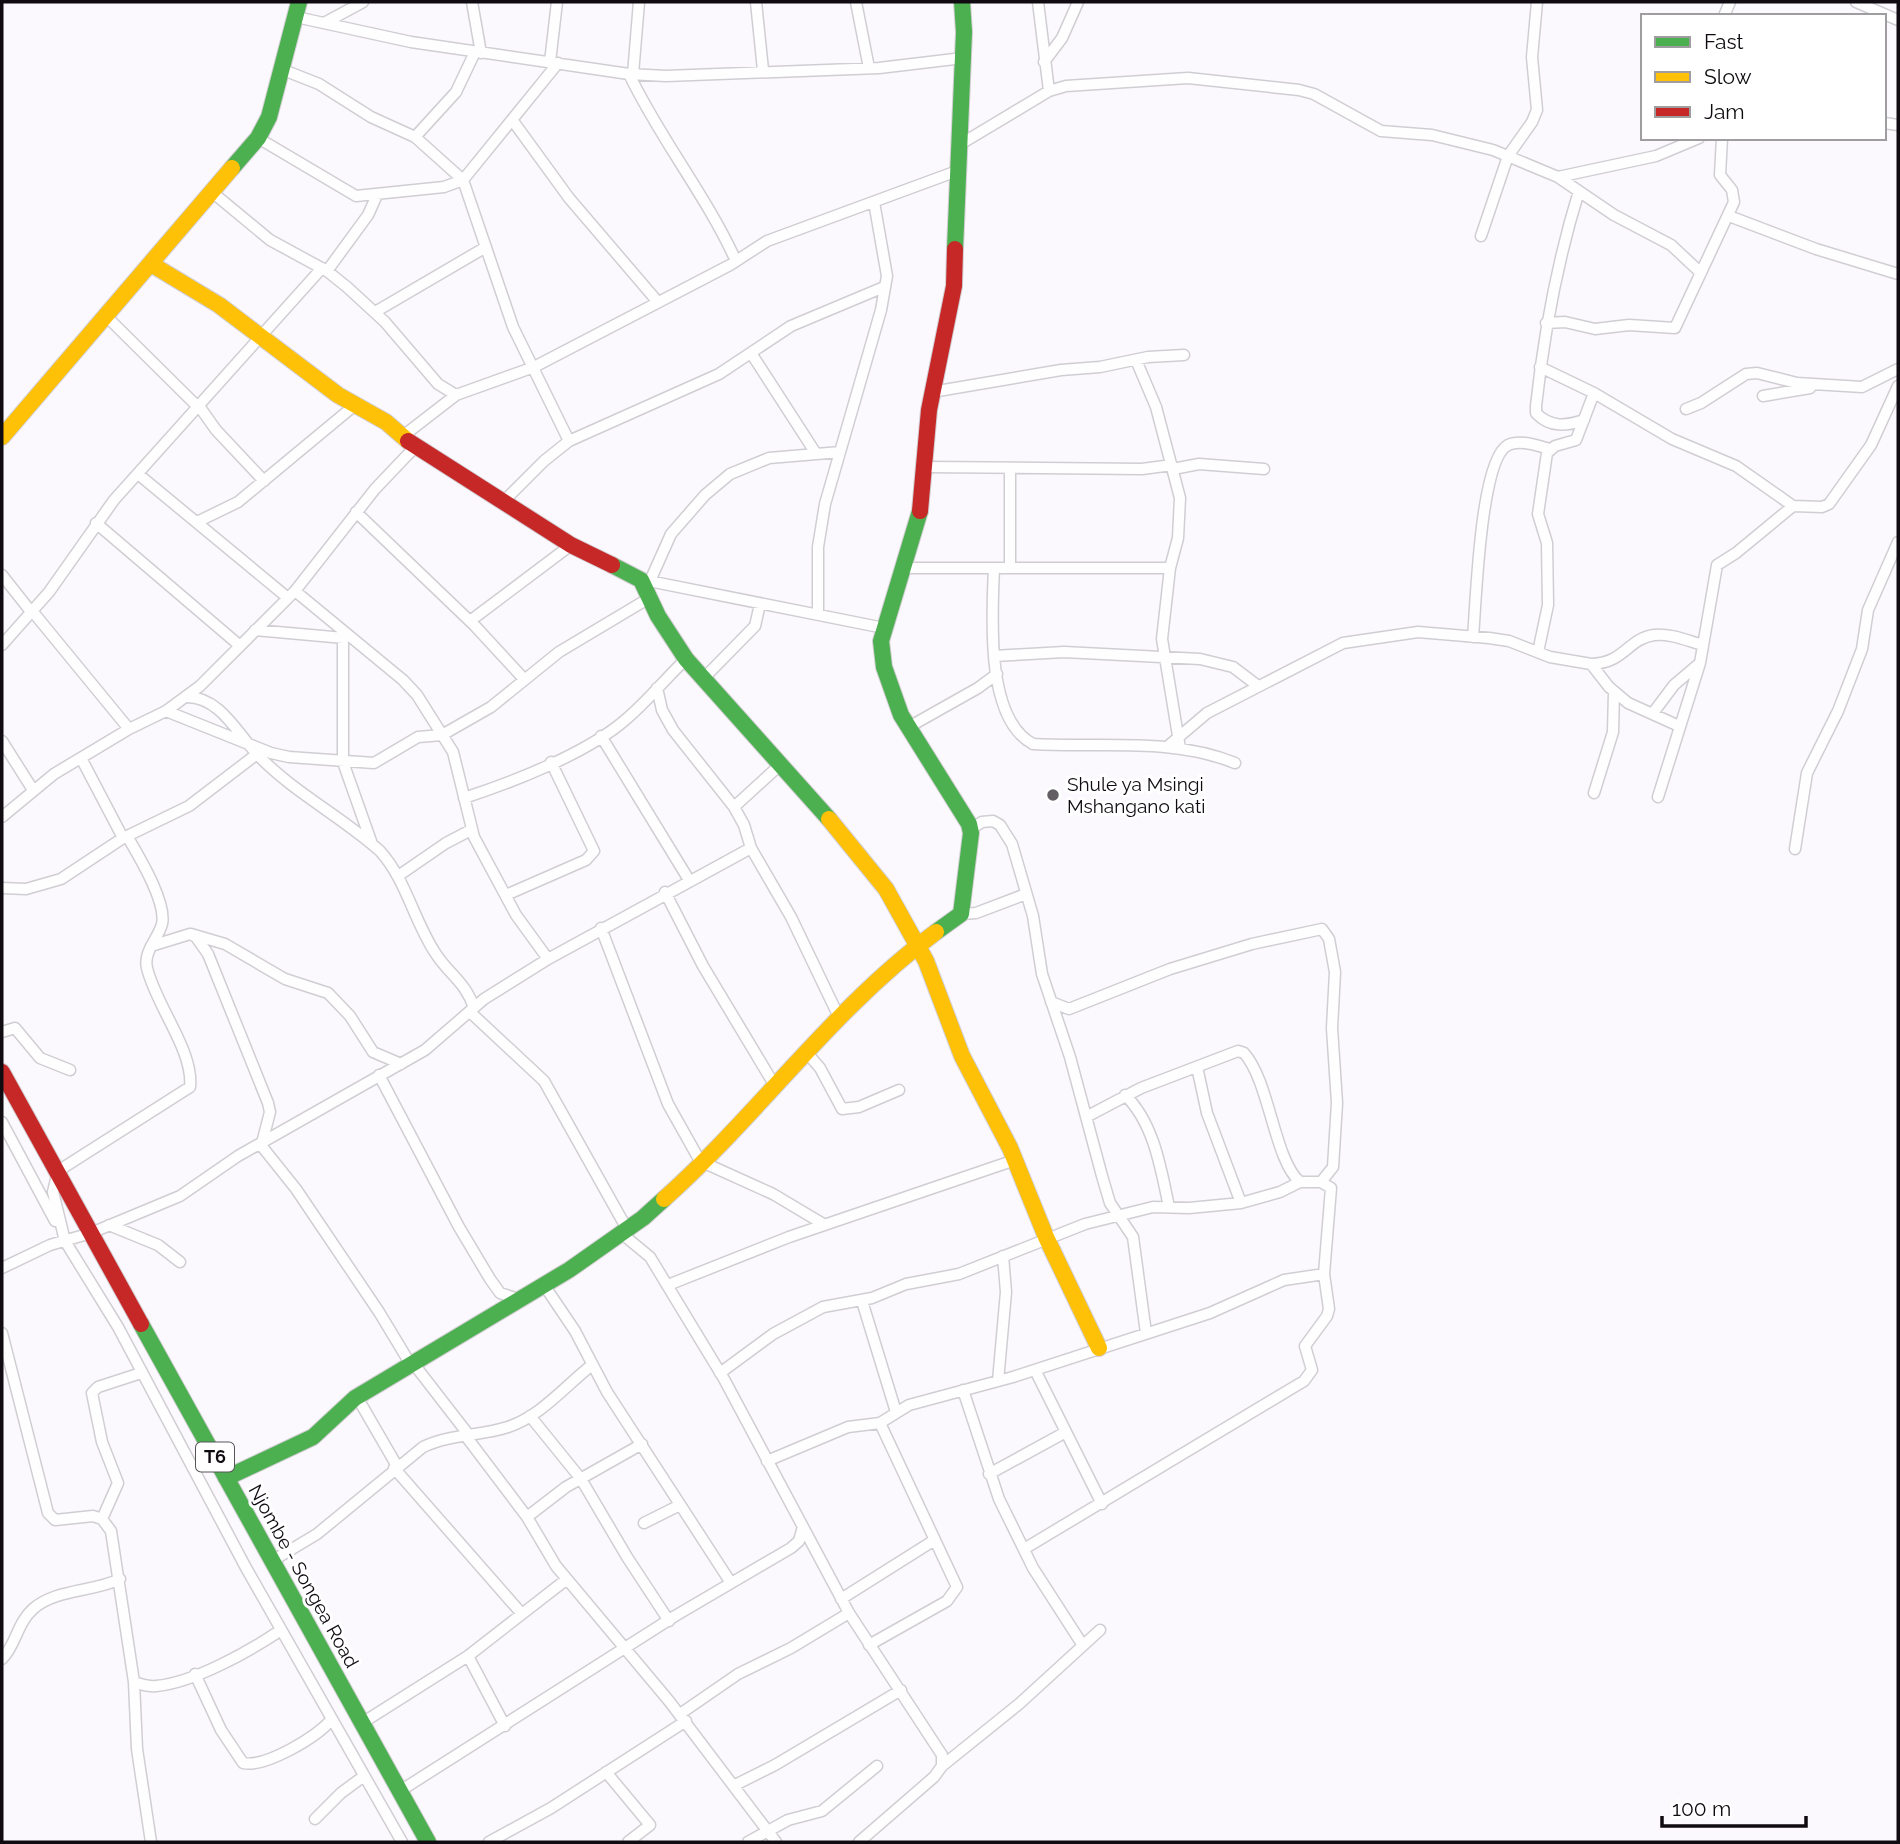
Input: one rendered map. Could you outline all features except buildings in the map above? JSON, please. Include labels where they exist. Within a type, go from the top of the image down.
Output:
[{"type":"main road","points":[[226,1479],[313,1437],[357,1397],[521,1300],[655,1208],[807,1053],[838,1015],[917,944],[961,915],[971,829],[963,812],[907,728],[881,657],[884,628],[922,503],[932,392],[954,286],[963,58],[962,2]]},
{"type":"main road","points":[[2,436],[258,138],[269,117],[297,9]]},
{"type":"main road","points":[[150,264],[219,305],[355,405],[409,441],[505,500],[571,545],[647,586],[658,616],[686,659],[843,834],[886,889],[939,990],[962,1056],[1015,1160],[1046,1237],[1099,1348]]},
{"type":"main road","name":"Njombe - Songea Road","points":[[2,1072],[428,1842]]},
{"type":"street","points":[[326,22],[363,2]]},
{"type":"street","points":[[415,137],[456,92],[478,52],[472,2]]},
{"type":"street","points":[[258,138],[346,193],[377,195],[444,187],[463,180],[513,121],[554,63],[557,2]]},
{"type":"street","points":[[639,2],[631,74],[653,123],[722,230],[736,261]]},
{"type":"street","points":[[756,2],[763,70]]},
{"type":"street","points":[[856,2],[869,68]]},
{"type":"street","points":[[1038,2],[1049,91]]},
{"type":"street","points":[[1044,62],[1062,38],[1078,2]]},
{"type":"street","points":[[1481,236],[1508,156],[1532,122],[1537,110],[1532,57],[1537,2]]},
{"type":"street","points":[[1856,2],[1884,14]]},
{"type":"street","points":[[297,9],[326,22],[411,43],[631,74],[666,76],[763,70],[869,68],[963,58]]},
{"type":"street","points":[[281,69],[319,84],[371,117],[415,137],[463,180],[513,327],[569,441]]},
{"type":"street","points":[[959,145],[1049,91],[1066,86],[1156,78],[1216,80],[1299,90],[1314,94],[1381,131],[1432,135],[1508,156],[1558,177],[1614,215],[1671,245],[1701,273]]},
{"type":"street","points":[[513,121],[569,198],[657,301]]},
{"type":"street","points":[[1558,177],[1656,156],[1694,140]]},
{"type":"street","points":[[1546,323],[1565,322],[1595,329],[1629,326],[1675,328],[1729,216],[1734,193],[1720,175],[1722,140]]},
{"type":"street","points":[[2,817],[33,790],[81,758],[187,697],[292,594],[409,441],[456,395],[534,368],[736,261],[767,241],[957,172]]},
{"type":"street","points":[[1579,191],[1568,226],[1546,323],[1536,413],[1542,420],[1560,425],[1584,420]]},
{"type":"street","points":[[212,192],[270,240],[324,270],[375,312],[438,384],[456,395]]},
{"type":"street","points":[[2,645],[33,613],[96,523],[138,474],[324,270],[368,215],[377,195]]},
{"type":"street","points":[[818,614],[818,547],[840,452],[881,310],[887,276],[874,202]]},
{"type":"street","points":[[1729,216],[1816,249],[1898,274]]},
{"type":"street","points":[[375,312],[485,247]]},
{"type":"street","points":[[505,500],[544,461],[569,441],[719,374],[791,326],[884,287]]},
{"type":"street","points":[[105,315],[199,406],[216,430],[264,481]]},
{"type":"street","points":[[751,353],[816,452]]},
{"type":"street","points":[[932,392],[1184,355]]},
{"type":"street","points":[[1136,360],[1156,407],[1180,498],[1180,518],[1170,568],[1162,639],[1163,659],[1180,748]]},
{"type":"street","points":[[1540,368],[1594,393],[1672,439],[1753,475],[1793,506],[1813,508],[1829,504],[1871,445],[1898,386]]},
{"type":"street","points":[[1686,410],[1746,374],[1757,373],[1797,383],[1826,382],[1868,386],[1898,369]]},
{"type":"street","points":[[1763,396],[1826,382]]},
{"type":"street","points":[[1473,637],[1485,499],[1493,464],[1507,445],[1516,443],[1550,449],[1573,442],[1594,393]]},
{"type":"street","points":[[197,522],[238,502],[355,405]]},
{"type":"street","points":[[1538,652],[1548,605],[1547,543],[1538,514],[1546,453],[1550,449]]},
{"type":"street","points":[[166,711],[253,749],[289,757],[374,762],[418,737],[442,735],[502,699],[523,678],[647,586],[671,534],[718,483],[755,462],[816,452],[840,452]]},
{"type":"street","points":[[925,467],[1142,469],[1199,464],[1264,469]]},
{"type":"street","points":[[1010,468],[1010,567]]},
{"type":"street","points":[[138,474],[411,687],[453,752],[471,831],[506,895],[548,958]]},
{"type":"street","points":[[1658,797],[1700,663],[1717,565],[1736,553],[1793,506]]},
{"type":"street","points":[[356,512],[470,621],[523,678]]},
{"type":"street","points":[[96,523],[239,645]]},
{"type":"street","points":[[1795,849],[1807,773],[1838,711],[1861,649],[1868,611],[1898,542]]},
{"type":"street","points":[[470,621],[571,545]]},
{"type":"street","points":[[902,568],[1170,568]]},
{"type":"street","points":[[994,568],[997,674],[1014,728],[1021,738],[1033,744],[1180,748],[1215,755],[1236,763]]},
{"type":"street","points":[[2,575],[128,729]]},
{"type":"street","points":[[647,586],[818,614],[884,628]]},
{"type":"street","points":[[703,679],[755,626],[760,604]]},
{"type":"street","points":[[256,630],[344,636]]},
{"type":"street","points":[[1167,747],[1207,713],[1343,643],[1418,632],[1508,640],[1538,652],[1591,664],[1615,661],[1638,641],[1651,635],[1703,645]]},
{"type":"street","points":[[344,636],[343,762],[372,844]]},
{"type":"street","points":[[995,656],[1065,652],[1223,663],[1244,674],[1258,686]]},
{"type":"street","points":[[464,797],[505,784],[601,736],[624,721],[686,659]]},
{"type":"street","points":[[1653,713],[1674,685],[1700,663]]},
{"type":"street","points":[[1591,664],[1614,692],[1628,703],[1679,726]]},
{"type":"street","points":[[907,728],[978,688],[997,674]]},
{"type":"street","points":[[657,688],[662,710],[673,730],[734,807],[744,825],[751,848],[790,917],[838,1015]]},
{"type":"street","points":[[1594,793],[1613,732],[1614,692]]},
{"type":"street","points":[[187,697],[208,702],[253,749],[372,844],[394,867],[434,951],[464,984],[472,1010],[544,1081],[624,1231],[650,1257],[720,1373],[802,1530],[849,1612],[940,1748],[942,1766]]},
{"type":"street","points":[[601,736],[689,880]]},
{"type":"street","points":[[2,741],[33,790]]},
{"type":"street","points":[[2,888],[45,885],[76,870],[125,837],[189,806],[253,749]]},
{"type":"street","points":[[61,1230],[53,1192],[58,1171],[190,1087],[190,1062],[166,1018],[146,967],[151,946],[162,923],[162,912],[148,876],[81,758]]},
{"type":"street","points":[[506,895],[586,860],[594,851],[551,762]]},
{"type":"street","points":[[734,807],[780,764]]},
{"type":"street","points":[[971,829],[987,820],[1000,825],[1012,844],[1033,916],[1042,974],[1110,1203],[1133,1237],[1146,1333]]},
{"type":"street","points":[[398,876],[446,843],[471,831]]},
{"type":"street","points":[[2,1268],[61,1230],[91,1233],[180,1196],[261,1143],[440,1039],[472,1010],[548,958],[665,892],[751,848]]},
{"type":"street","points":[[665,892],[703,966],[775,1086]]},
{"type":"street","points":[[961,915],[976,913],[1026,894]]},
{"type":"street","points":[[601,928],[668,1104],[700,1161],[773,1194],[825,1225]]},
{"type":"street","points":[[1052,1002],[1069,1009],[1170,969],[1252,944],[1322,929],[1329,939],[1335,972],[1332,1028],[1337,1103],[1333,1167],[1321,1182]]},
{"type":"street","points":[[151,946],[190,934],[225,943],[285,979],[328,993],[350,1016],[373,1052],[401,1064]]},
{"type":"street","points":[[190,934],[200,941],[218,975],[266,1095],[270,1112],[261,1143]]},
{"type":"street","points":[[2,1032],[16,1028],[40,1058],[70,1070]]},
{"type":"street","points":[[1086,1117],[1125,1095],[1238,1051],[1248,1057],[1290,1171],[1300,1182]]},
{"type":"street","points":[[807,1053],[820,1068],[842,1109],[859,1107],[899,1090]]},
{"type":"street","points":[[1197,1067],[1207,1113],[1241,1203]]},
{"type":"street","points":[[379,1075],[459,1227],[497,1289],[502,1294],[521,1300]]},
{"type":"street","points":[[1125,1095],[1140,1113],[1147,1130],[1169,1207]]},
{"type":"street","points":[[2,1122],[113,1318],[397,1841]]},
{"type":"street","points":[[261,1143],[296,1189],[412,1364],[527,1517],[545,1549],[567,1579],[683,1718],[776,1842]]},
{"type":"street","points":[[668,1286],[825,1225],[1015,1160]]},
{"type":"street","points":[[720,1373],[805,1316],[823,1307],[862,1301],[906,1284],[959,1274],[1046,1237],[1153,1207],[1241,1203],[1280,1192],[1300,1182],[1330,1185],[1332,1193],[1324,1274],[1329,1309],[1327,1316],[1308,1338],[1305,1346],[1312,1370],[1310,1376],[1024,1549]]},
{"type":"street","points":[[61,1230],[69,1193]]},
{"type":"street","points":[[109,1224],[158,1245],[180,1262]]},
{"type":"street","points":[[999,1381],[1006,1292],[1003,1256]]},
{"type":"street","points":[[766,1461],[848,1427],[880,1423],[897,1412],[934,1397],[999,1381],[1220,1310],[1284,1280],[1324,1274]]},
{"type":"street","points":[[544,1285],[731,1583]]},
{"type":"street","points":[[497,1289],[498,1313]]},
{"type":"street","points":[[862,1301],[897,1412]]},
{"type":"street","points":[[2,1333],[5,1369],[48,1513],[55,1520],[93,1516],[102,1518],[111,1531],[134,1682],[137,1749],[151,1842]]},
{"type":"street","points":[[272,1561],[317,1534],[395,1467],[438,1440],[508,1426],[530,1416],[592,1365]]},
{"type":"street","points":[[1035,1370],[1064,1433],[1102,1504]]},
{"type":"street","points":[[102,1518],[118,1483],[102,1443],[92,1393],[98,1387],[141,1373]]},
{"type":"street","points":[[964,1390],[989,1474],[1024,1549],[1082,1644]]},
{"type":"street","points":[[357,1397],[395,1467],[522,1614]]},
{"type":"street","points":[[530,1416],[581,1479],[626,1558],[669,1621]]},
{"type":"street","points":[[869,1645],[947,1601],[956,1593],[952,1577],[880,1423]]},
{"type":"street","points":[[989,1474],[1064,1433]]},
{"type":"street","points":[[527,1517],[581,1479],[642,1444]]},
{"type":"street","points":[[644,1523],[680,1505]]},
{"type":"street","points":[[400,1791],[669,1621],[797,1544],[802,1530]]},
{"type":"street","points":[[842,1599],[933,1541]]},
{"type":"street","points":[[2,1659],[25,1618],[38,1605],[105,1587],[120,1579]]},
{"type":"street","points":[[362,1723],[468,1656],[567,1579]]},
{"type":"street","points":[[489,1842],[606,1772],[683,1718],[738,1674],[791,1648],[849,1612]]},
{"type":"street","points":[[134,1682],[152,1687],[195,1674],[281,1630]]},
{"type":"street","points":[[859,1842],[920,1790],[942,1766],[1019,1704],[1100,1630]]},
{"type":"street","points":[[468,1656],[505,1726]]},
{"type":"street","points":[[195,1674],[237,1757],[247,1764],[259,1762],[311,1740],[331,1720]]},
{"type":"street","points":[[735,1785],[775,1765],[901,1690]]},
{"type":"street","points":[[748,1842],[767,1829],[822,1811],[877,1766]]},
{"type":"street","points":[[606,1772],[650,1825],[629,1842]]},
{"type":"street","points":[[315,1819],[364,1776]]},
{"type":"traffic: fast","points":[[232,168],[258,138],[269,117],[299,2]]},
{"type":"traffic: fast","points":[[955,249],[964,32],[962,2]]},
{"type":"traffic: fast","points":[[920,511],[881,641],[884,667],[901,715],[969,824],[971,833],[961,914],[936,932]]},
{"type":"traffic: fast","points":[[612,565],[641,580],[658,616],[686,659],[829,819]]},
{"type":"traffic: fast","points":[[226,1478],[313,1437],[355,1398],[569,1270],[643,1218],[664,1199]]},
{"type":"traffic: fast","points":[[141,1324],[428,1842]]},
{"type":"traffic: slow","points":[[2,437],[232,168]]},
{"type":"traffic: slow","points":[[151,264],[219,305],[338,395],[386,422],[408,441]]},
{"type":"traffic: slow","points":[[829,819],[886,889],[926,961],[962,1056],[1010,1148],[1046,1237],[1099,1348]]},
{"type":"traffic: slow","points":[[664,1199],[699,1166],[863,994],[936,932]]},
{"type":"traffic: jam","points":[[920,511],[929,410],[954,286],[955,249]]},
{"type":"traffic: jam","points":[[408,441],[571,545],[612,565]]},
{"type":"traffic: jam","points":[[2,1072],[141,1324]]},
{"type":"place","name":"Shule ya Msingi Mshangano kati","points":[[1053,795]]}]
